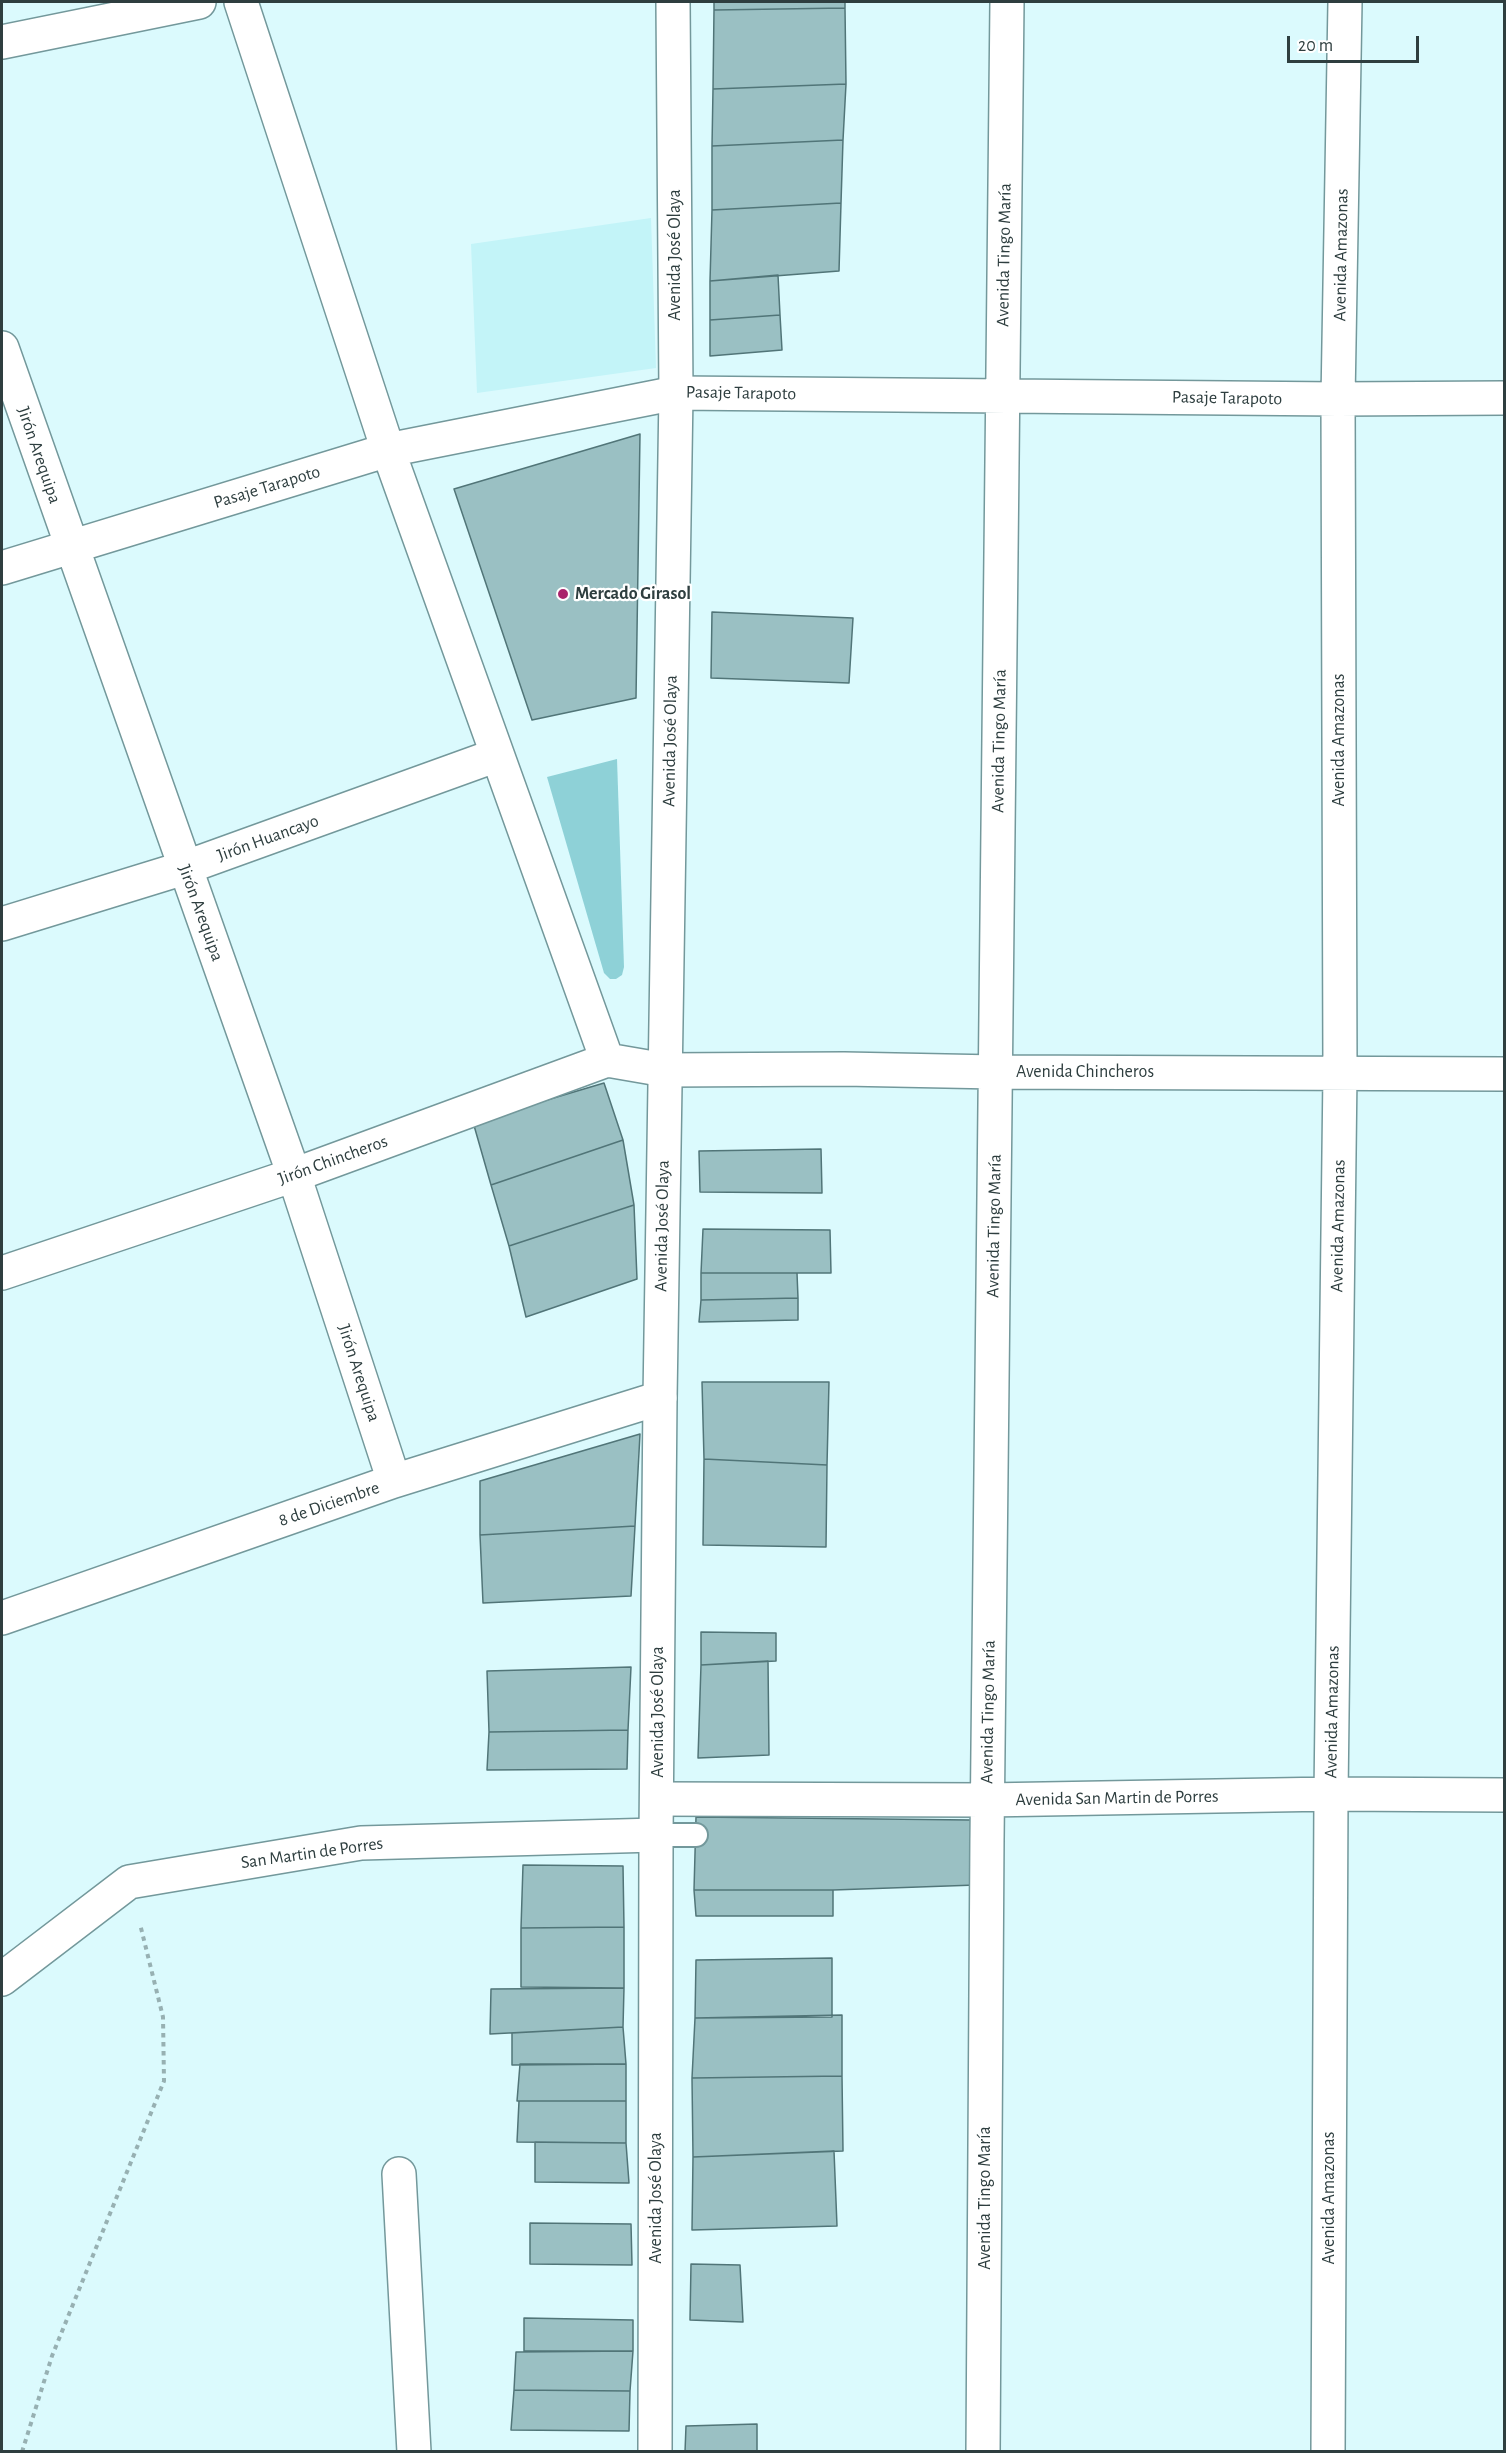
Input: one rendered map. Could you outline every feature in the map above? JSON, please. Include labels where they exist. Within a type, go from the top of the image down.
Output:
[{"type":"street","points":[[2,42],[199,2]]},
{"type":"street","points":[[241,2],[388,450],[608,1060],[665,1070]]},
{"type":"street","name":"Avenida José Olaya","points":[[655,2451],[656,1835],[660,1398],[676,393],[673,2]]},
{"type":"street","name":"Avenida Tingo María","points":[[983,2451],[980,1839],[987,1800],[1007,2]]},
{"type":"street","name":"Avenida Amazonas","points":[[1328,2451],[1331,1794],[1340,1074],[1338,399],[1345,2]]},
{"type":"street","name":"Jirón Arequipa","points":[[2,348],[294,1175],[394,1481]]},
{"type":"street","name":"Pasaje Tarapoto","points":[[2,568],[388,450],[676,393],[1338,399],[1504,398]]},
{"type":"street","name":"Jirón Huancayo","points":[[2,924],[184,867],[497,755]]},
{"type":"street","name":"Jirón Chincheros","points":[[2,1273],[294,1175],[608,1060]]},
{"type":"street","name":"Avenida Chincheros","points":[[665,1070],[843,1069],[996,1072],[1504,1074]]},
{"type":"street","name":"8 de Diciembre","points":[[2,1618],[394,1481],[660,1398]]},
{"type":"street","name":"Avenida San Martin de Porres","points":[[657,1800],[699,1817],[938,1810],[987,1800],[1331,1794],[1504,1795]]},
{"type":"street","name":"San Martin de Porres","points":[[2,1979],[129,1882],[361,1843],[656,1835]]},
{"type":"street","points":[[399,2174],[414,2451]]},
{"type":"lane","points":[[656,1835],[699,1817]]},
{"type":"path","points":[[22,2451],[52,2356],[164,2081],[164,2018],[129,1882]]},
{"type":"shaded area","points":[[651,218],[656,368],[477,393],[471,244]]},
{"type":"shaded area","points":[[617,759],[624,967],[622,975],[616,979],[610,979],[604,973],[547,777]]},
{"type":"building","points":[[714,2],[845,2],[845,8],[714,10]]},
{"type":"building","points":[[845,8],[846,84],[713,89],[714,10]]},
{"type":"building","points":[[846,84],[843,140],[712,146],[713,89]]},
{"type":"building","points":[[843,140],[841,203],[712,210],[712,146]]},
{"type":"building","points":[[841,203],[839,271],[710,281],[712,210]]},
{"type":"building","points":[[778,275],[780,315],[710,320],[710,281]]},
{"type":"building","points":[[780,315],[782,350],[710,356],[710,320]]},
{"type":"building","name":"Mercado Girasol","points":[[640,434],[636,698],[532,720],[454,489]]},
{"type":"building","points":[[712,612],[853,618],[849,683],[711,678]]},
{"type":"building","points":[[604,1083],[623,1140],[491,1185],[473,1122]]},
{"type":"building","points":[[623,1140],[634,1205],[509,1246],[491,1185]]},
{"type":"building","points":[[821,1149],[822,1193],[700,1192],[699,1151]]},
{"type":"building","points":[[634,1205],[637,1279],[526,1317],[509,1246]]},
{"type":"building","points":[[703,1229],[830,1230],[831,1273],[701,1273]]},
{"type":"building","points":[[701,1273],[797,1273],[798,1298],[701,1300]]},
{"type":"building","points":[[798,1298],[798,1320],[699,1322],[701,1300]]},
{"type":"building","points":[[702,1382],[829,1382],[827,1465],[704,1459]]},
{"type":"building","points":[[640,1434],[635,1526],[480,1535],[480,1481]]},
{"type":"building","points":[[704,1459],[827,1465],[826,1547],[703,1545]]},
{"type":"building","points":[[635,1526],[631,1596],[483,1603],[480,1535]]},
{"type":"building","points":[[701,1632],[776,1633],[776,1661],[701,1665]]},
{"type":"building","points":[[768,1661],[769,1755],[698,1758],[701,1665]]},
{"type":"building","points":[[631,1667],[628,1730],[489,1732],[487,1671]]},
{"type":"building","points":[[628,1730],[627,1769],[487,1770],[489,1732]]},
{"type":"building","points":[[696,1817],[971,1820],[976,1885],[833,1890],[694,1890]]},
{"type":"building","points":[[523,1865],[623,1866],[624,1927],[521,1928]]},
{"type":"building","points":[[694,1890],[833,1890],[833,1916],[696,1916]]},
{"type":"building","points":[[624,1927],[624,1988],[521,1987],[521,1928]]},
{"type":"building","points":[[832,1958],[832,2017],[695,2018],[696,1960]]},
{"type":"building","points":[[624,1988],[623,2027],[490,2034],[491,1989]]},
{"type":"building","points":[[842,2015],[842,2076],[692,2078],[695,2018]]},
{"type":"building","points":[[623,2027],[626,2064],[512,2065],[512,2033]]},
{"type":"building","points":[[520,2064],[626,2064],[626,2101],[517,2101]]},
{"type":"building","points":[[842,2076],[843,2151],[693,2157],[692,2078]]},
{"type":"building","points":[[519,2101],[626,2101],[626,2143],[517,2142]]},
{"type":"building","points":[[535,2142],[626,2143],[629,2183],[535,2182]]},
{"type":"building","points":[[834,2151],[837,2226],[692,2230],[693,2157]]},
{"type":"building","points":[[530,2223],[631,2224],[632,2265],[530,2264]]},
{"type":"building","points":[[691,2264],[740,2265],[743,2322],[690,2320]]},
{"type":"building","points":[[524,2318],[633,2320],[633,2351],[524,2351]]},
{"type":"building","points":[[633,2351],[630,2391],[514,2390],[516,2352]]},
{"type":"building","points":[[514,2390],[630,2391],[629,2431],[511,2430]]},
{"type":"building","points":[[757,2424],[757,2452],[685,2452],[686,2426]]},
{"type":"place","name":"Mercado Girasol","points":[[563,594]]}]
